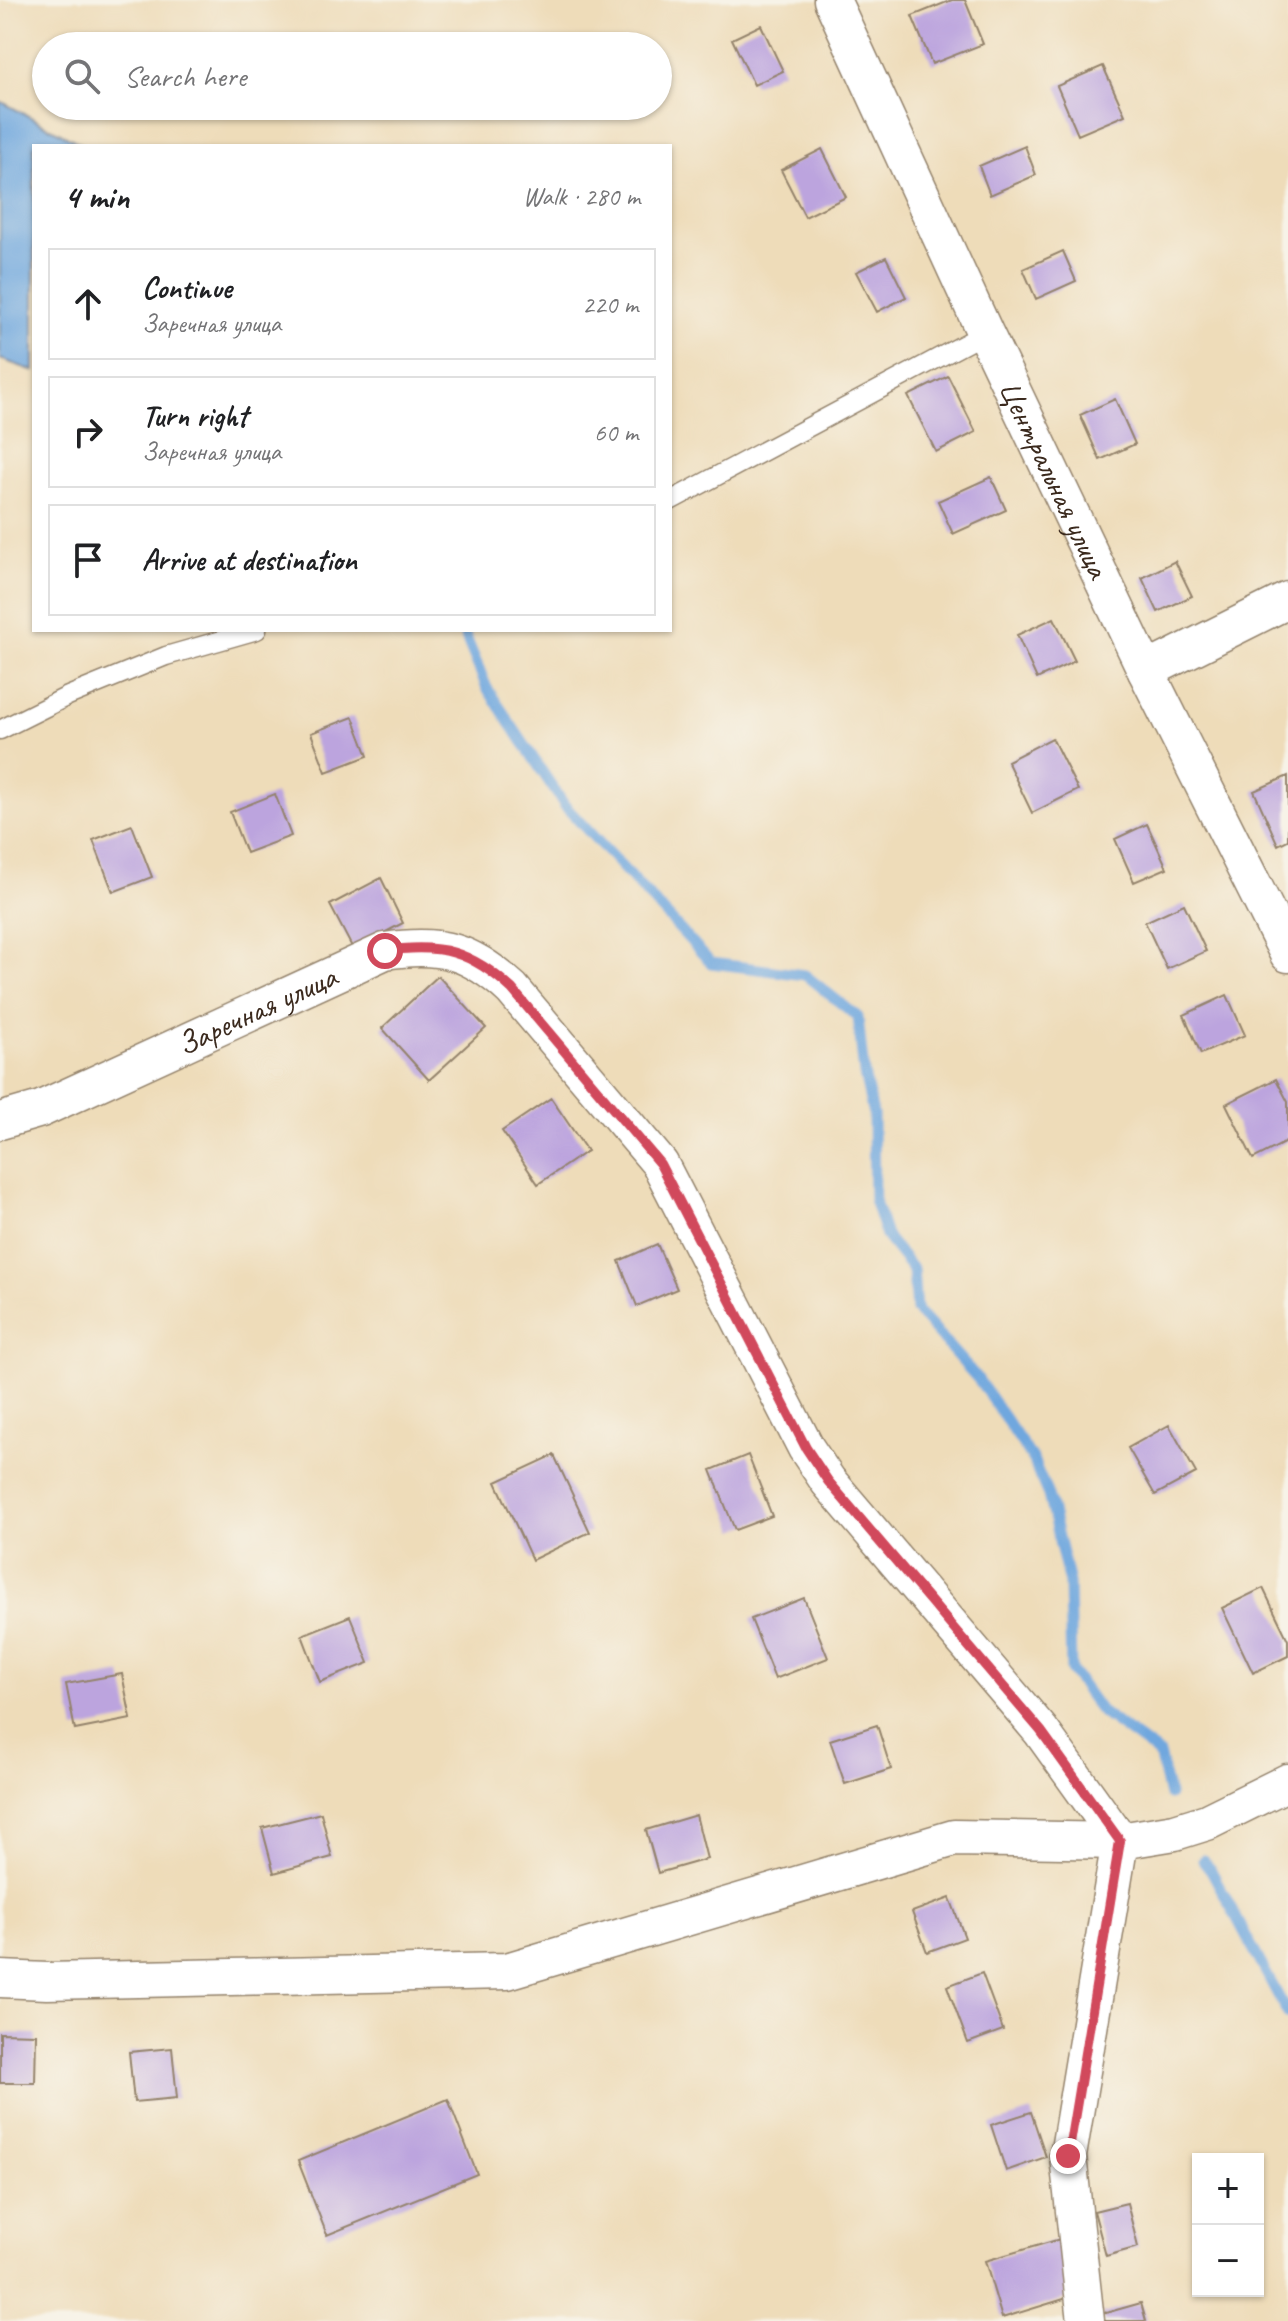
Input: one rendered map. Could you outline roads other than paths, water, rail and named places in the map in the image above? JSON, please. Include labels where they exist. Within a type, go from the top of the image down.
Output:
[{"type":"street","name":"Центральная улица","points":[[832,0],[985,333],[1146,671],[1288,954]]},
{"type":"street","points":[[1146,671],[1288,600]]},
{"type":"street","name":"Заречная улица","points":[[0,1121],[41,1109],[385,951],[440,948],[464,955],[490,969],[512,989],[660,1164],[806,1448],[828,1481],[1041,1731],[1120,1841]]},
{"type":"street","points":[[0,1979],[63,1981],[507,1971],[954,1838],[1120,1841],[1175,1832],[1207,1822],[1288,1782]]},
{"type":"street","points":[[1086,2321],[1068,2156],[1120,1841]]},
{"type":"lane","points":[[672,500],[985,333]]},
{"type":"lane","points":[[0,730],[68,696],[166,656],[250,632]]},
{"type":"water","points":[[0,101],[81,144],[32,144],[32,370],[0,359]]},
{"type":"waterway","points":[[464,632],[487,688],[565,806],[711,963],[805,975],[858,1017],[864,1074],[873,1114],[874,1199],[886,1236],[913,1270],[916,1310],[978,1379],[1032,1458],[1048,1495],[1069,1583],[1071,1670],[1100,1711],[1159,1754],[1169,1795]]},
{"type":"waterway","points":[[1203,1860],[1288,2014]]}]
